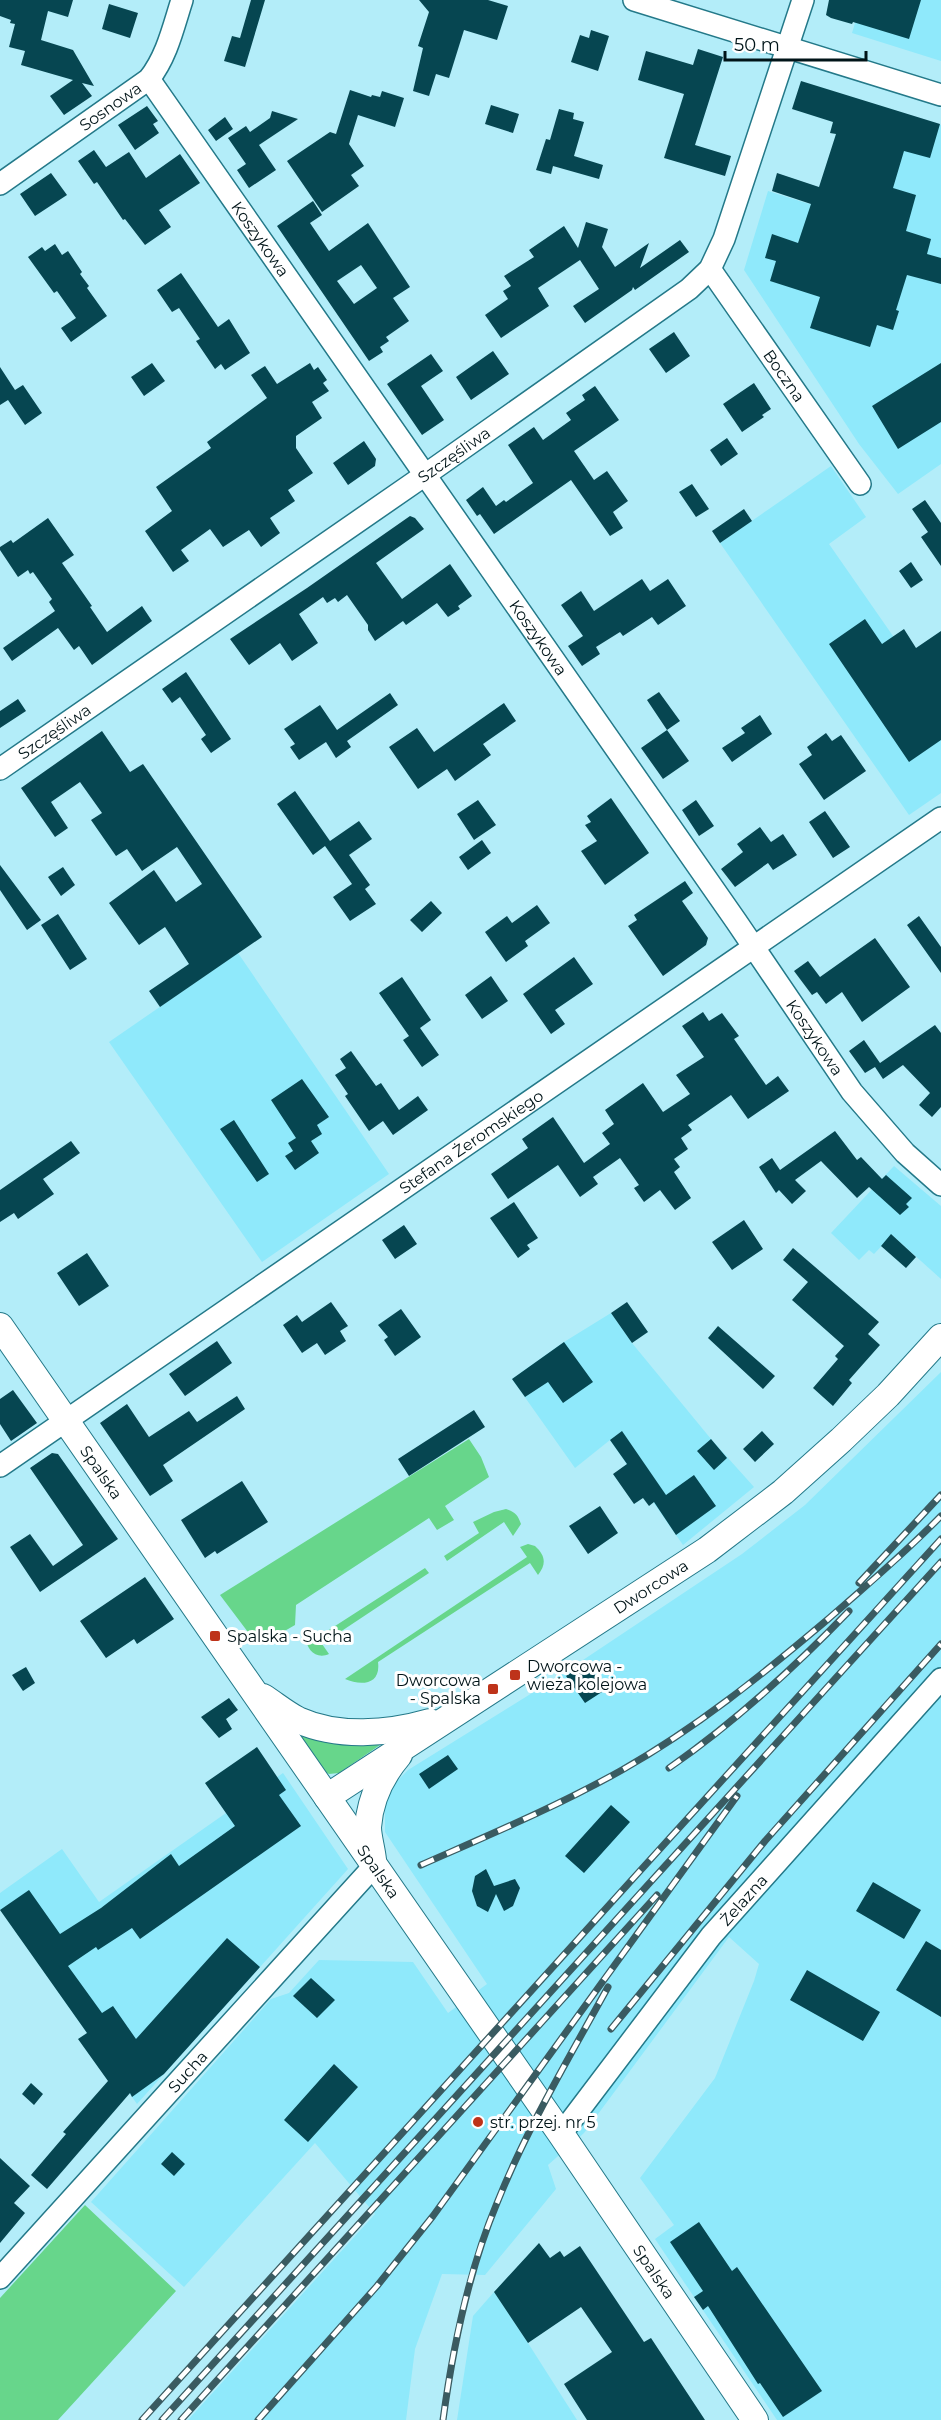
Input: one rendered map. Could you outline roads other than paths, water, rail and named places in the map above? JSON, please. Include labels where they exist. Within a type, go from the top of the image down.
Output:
[{"type":"street","name":"Sosnowa","points":[[0,184],[149,79],[158,67],[168,45],[182,0]]},
{"type":"street","points":[[634,0],[941,95]]},
{"type":"street","name":"Szczęśliwa","points":[[0,769],[425,476],[689,289],[710,269],[724,239],[803,0]]},
{"type":"street","name":"Koszykowa","points":[[149,79],[754,947],[852,1092],[905,1153],[941,1185]]},
{"type":"street","name":"Boczna","points":[[710,269],[860,484]]},
{"type":"street","name":"Stefana Żeromskiego","points":[[0,1466],[941,818]]},
{"type":"street","name":"Spalska","points":[[0,1326],[561,2134],[755,2420]]},
{"type":"street","name":"Dworcowa","points":[[327,1797],[663,1581],[707,1550],[783,1492],[888,1395],[941,1337]]},
{"type":"street","name":"Żelazna","points":[[561,2134],[711,1936],[941,1679]]},
{"type":"street","points":[[250,1688],[298,1720],[351,1732],[383,1732],[453,1716]]},
{"type":"street","points":[[374,1866],[368,1828],[374,1797],[385,1771],[408,1744]]},
{"type":"street","name":"Sucha","points":[[0,2278],[374,1866]]},
{"type":"railway","points":[[859,1583],[941,1495]]},
{"type":"railway","points":[[421,1865],[573,1796],[676,1737],[728,1700],[803,1641],[941,1516]]},
{"type":"railway","points":[[142,2420],[941,1539]]},
{"type":"railway","points":[[162,2420],[941,1562]]},
{"type":"railway","points":[[669,1768],[763,1694],[849,1611]]},
{"type":"railway","points":[[611,2029],[765,1841],[941,1644]]},
{"type":"railway","points":[[258,2420],[377,2286],[433,2216],[737,1796]]},
{"type":"railway","points":[[181,2420],[657,1895]]},
{"type":"railway","points":[[443,2420],[463,2310],[487,2229],[535,2120],[608,1987]]},
{"type":"place","name":"Spalska - Sucha","points":[[215,1636]]},
{"type":"place","name":"Dworcowa - wieża kolejowa","points":[[515,1675]]},
{"type":"place","name":"Dworcowa - Spalska","points":[[493,1689]]},
{"type":"place","name":"str. przej. nr 5","points":[[478,2122]]}]
